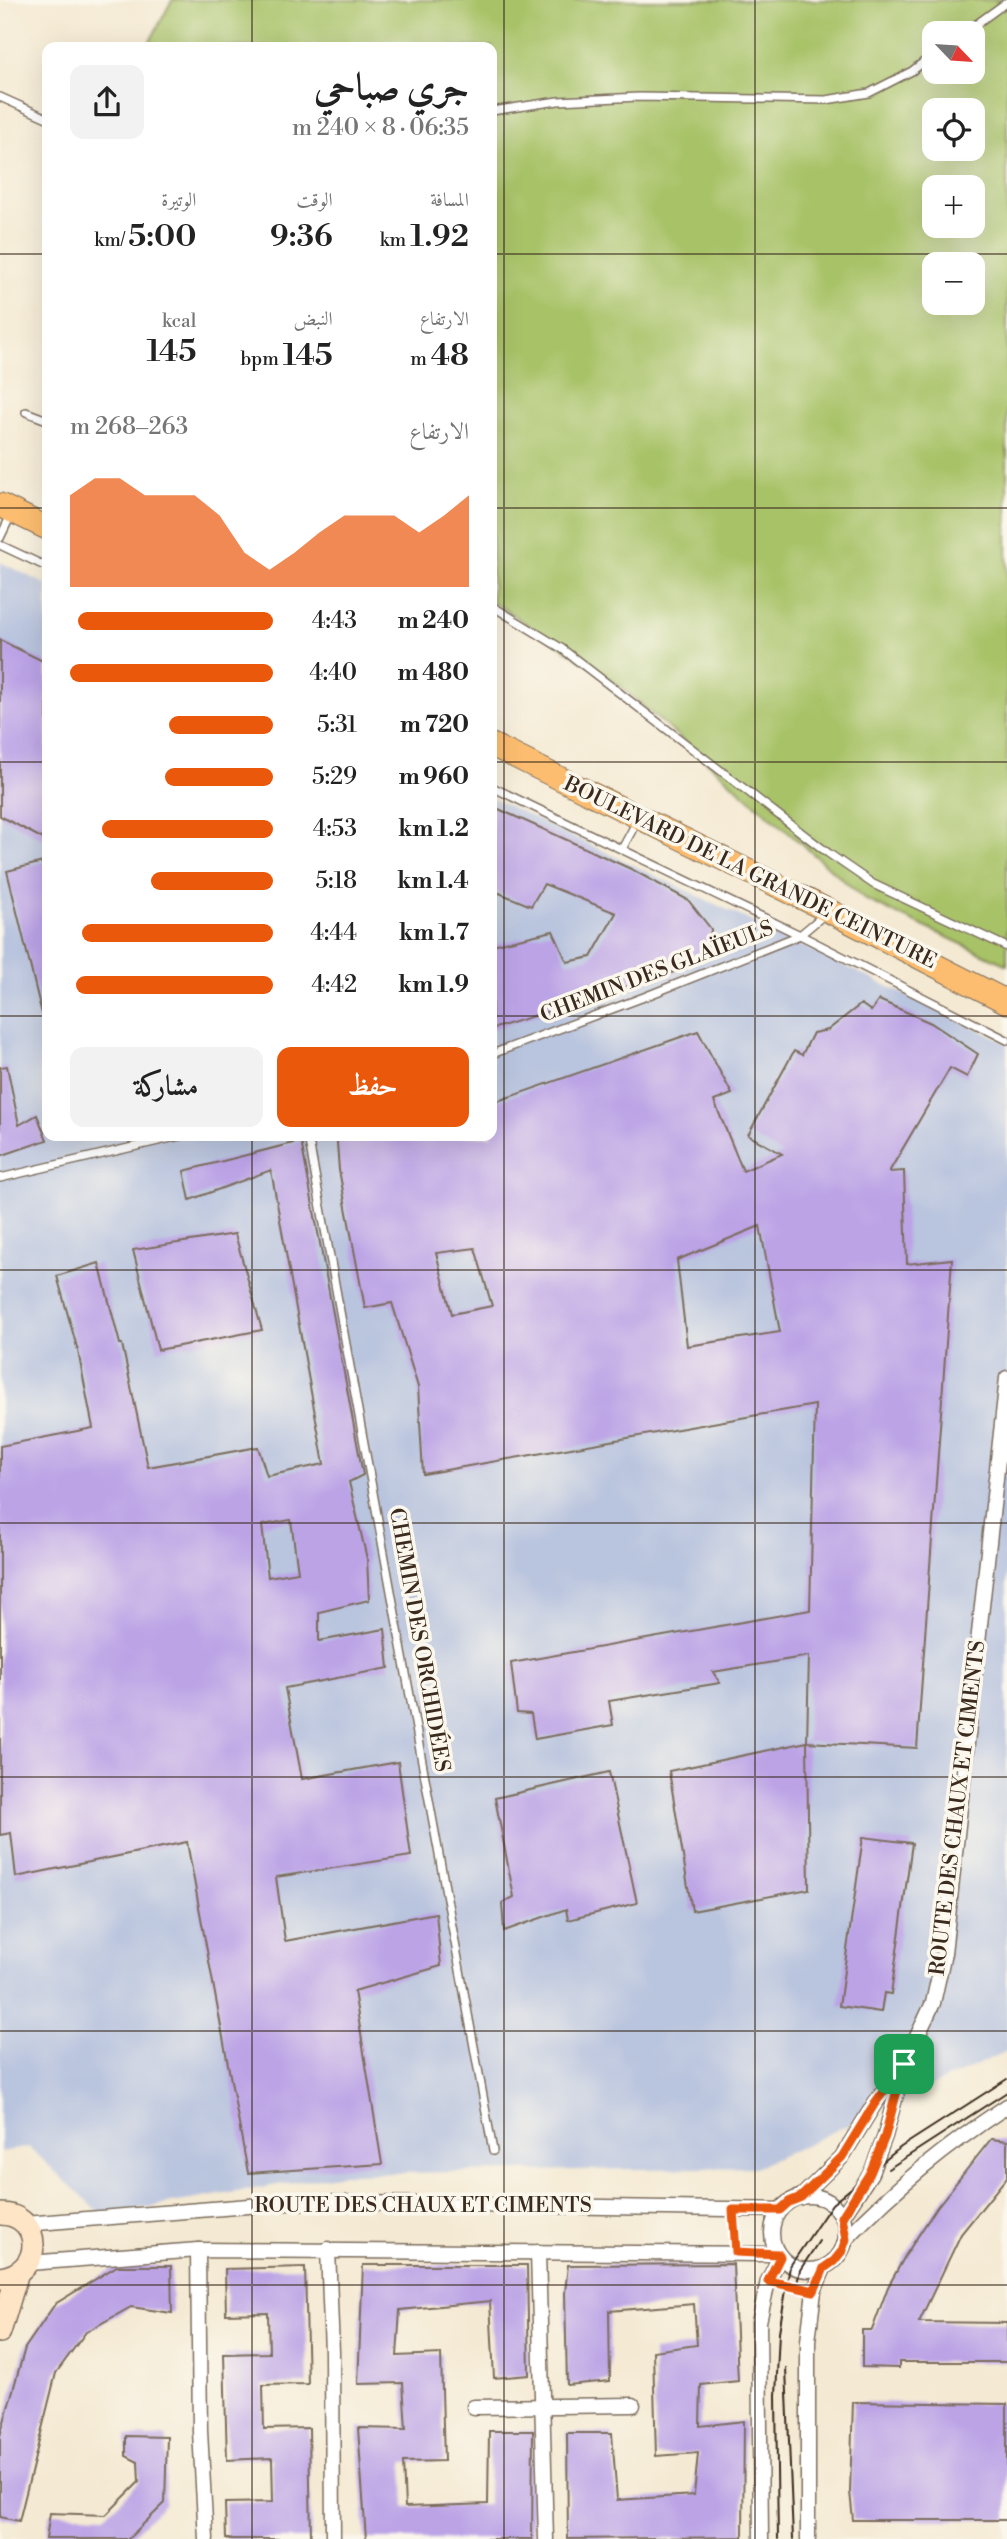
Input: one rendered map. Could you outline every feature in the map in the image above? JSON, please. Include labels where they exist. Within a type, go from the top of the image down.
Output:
[{"type":"main road","points":[[6,508],[42,526]]},
{"type":"main road","name":"BOULEVARD DE LA GRANDE CEINTURE","points":[[497,748],[829,911],[1007,1002]]},
{"type":"street","name":"ROUTE DES CHAUX ET CIMENTS","points":[[842,2217],[870,2173],[885,2136],[904,2064],[933,2003],[944,1953],[1007,1378]]},
{"type":"street","name":"ROUTE DES CHAUX ET CIMENTS","points":[[801,2197],[842,2157],[875,2103],[904,2064]]},
{"type":"street","points":[[846,2239],[842,2217],[832,2203],[822,2198],[801,2197],[789,2202],[774,2220],[773,2244],[779,2256],[790,2266],[800,2270],[824,2268],[842,2251],[846,2239],[916,2172],[953,2142],[1007,2106]]},
{"type":"street","name":"ROUTE DES CHAUX ET CIMENTS","points":[[25,2224],[299,2202],[780,2210]]},
{"type":"street","points":[[0,2214],[17,2218],[25,2224],[33,2242],[16,2271],[0,2332]]},
{"type":"street","name":"ROUTE DES CHAUX ET CIMENTS","points":[[16,2271],[198,2250],[327,2249],[779,2256]]},
{"type":"street","points":[[327,2249],[333,2539]]},
{"type":"street","points":[[198,2250],[200,2431],[206,2539]]},
{"type":"street","points":[[538,2252],[546,2539]]},
{"type":"street","points":[[761,2539],[759,2322],[768,2281],[779,2256]]},
{"type":"street","points":[[808,2539],[808,2341],[814,2291],[824,2268]]},
{"type":"street","points":[[474,2407],[633,2405]]},
{"type":"lane","points":[[981,21],[1007,2]]},
{"type":"lane","points":[[497,110],[558,101],[639,97],[826,100],[869,93],[922,63]]},
{"type":"lane","points":[[0,97],[42,116]]},
{"type":"lane","points":[[26,412],[42,418]]},
{"type":"lane","points":[[0,538],[6,508]]},
{"type":"lane","points":[[0,545],[42,565]]},
{"type":"lane","points":[[497,609],[561,648],[828,853],[873,884],[1007,947]]},
{"type":"lane","points":[[497,789],[800,935],[1007,1040]]},
{"type":"lane","points":[[622,849],[639,817]]},
{"type":"lane","name":"CHEMIN DES GLAÏEULS","points":[[497,1052],[800,935],[829,911]]},
{"type":"lane","points":[[0,1178],[159,1141]]},
{"type":"lane","name":"CHEMIN DES ORCHIDÉES","points":[[309,1141],[493,2151]]},
{"type":"path","points":[[768,2281],[814,2291]]},
{"type":"shaded area","points":[[0,562],[42,583],[42,1141],[497,1141],[497,800],[1007,1043],[1007,2051],[757,2167],[342,2174],[102,2215],[29,2147],[0,2152]]},
{"type":"green space","points":[[172,0],[1007,0],[1007,965],[866,900],[619,685],[497,604],[497,42],[150,42]]},
{"type":"building","points":[[0,640],[42,661],[42,838],[0,816]]},
{"type":"building","points":[[497,808],[631,869],[688,900],[711,929],[708,955],[674,972],[497,1027],[497,944],[553,931],[567,962],[591,957],[616,913],[544,884],[531,906],[497,892]]},
{"type":"building","points":[[42,862],[42,1014],[7,871]]},
{"type":"building","points":[[879,1000],[931,1023],[978,1054],[967,1077],[950,1068],[889,1172],[904,1171],[907,1264],[952,1259],[917,1748],[807,1742],[809,1656],[713,1672],[720,1683],[609,1701],[613,1725],[535,1739],[531,1714],[517,1713],[511,1663],[810,1610],[815,1405],[423,1474],[418,1387],[392,1303],[365,1308],[339,1170],[338,1141],[497,1141],[497,1101],[698,1031],[732,1094],[714,1101],[743,1171],[782,1154],[748,1135],[794,1051],[802,1055],[813,1033],[828,1030],[861,1004],[871,1011]],"holes":[[[760,1226],[780,1332],[687,1346],[677,1260]],[[475,1248],[492,1306],[452,1314],[436,1253]]]},
{"type":"building","points":[[7,1066],[19,1125],[37,1115],[44,1141],[0,1156],[0,1067]]},
{"type":"building","points":[[301,1141],[363,1475],[349,1482],[367,1559],[369,1600],[319,1612],[319,1641],[385,1629],[389,1668],[285,1688],[302,1779],[398,1762],[411,1856],[276,1877],[285,1941],[436,1913],[441,1966],[354,1991],[382,2164],[248,2173],[187,1842],[16,1877],[11,1833],[0,1835],[0,1446],[93,1428],[78,1351],[57,1276],[99,1263],[122,1344],[148,1467],[258,1447],[267,1476],[324,1464],[271,1170],[190,1200],[184,1171]],"holes":[[[291,1520],[298,1572],[268,1577],[262,1525]]]},
{"type":"building","points":[[235,1234],[262,1330],[158,1350],[133,1250]]},
{"type":"building","points":[[807,1742],[809,1889],[692,1911],[669,1771]]},
{"type":"building","points":[[609,1772],[637,1903],[568,1920],[566,1909],[504,1931],[502,1903],[514,1897],[495,1798]]},
{"type":"building","points":[[863,1837],[912,1843],[891,1994],[884,1993],[881,2012],[839,2006]]},
{"type":"building","points":[[991,2139],[1007,2141],[1007,2177],[961,2234],[919,2322],[1007,2323],[1007,2362],[899,2362],[899,2368],[862,2367],[862,2330],[872,2330],[888,2287],[905,2256],[937,2207]]},
{"type":"building","points":[[733,2264],[738,2381],[701,2385],[700,2426],[744,2421],[743,2537],[568,2539],[567,2433],[612,2433],[617,2500],[694,2495],[698,2453],[656,2456],[653,2351],[697,2345],[694,2304],[609,2311],[610,2381],[567,2385],[565,2293],[568,2265]]},
{"type":"building","points":[[363,2265],[527,2265],[529,2375],[494,2378],[490,2301],[400,2310],[397,2356],[441,2354],[444,2461],[403,2462],[405,2507],[488,2504],[489,2431],[533,2431],[532,2539],[366,2539],[358,2428],[406,2429],[403,2383],[358,2384]]},
{"type":"building","points":[[117,2266],[171,2266],[172,2313],[131,2307],[86,2332],[56,2373],[19,2521],[0,2517],[0,2436],[25,2348],[55,2304]]},
{"type":"building","points":[[305,2267],[308,2384],[263,2385],[264,2429],[309,2428],[311,2539],[226,2539],[225,2503],[273,2502],[272,2458],[227,2460],[224,2354],[269,2353],[268,2313],[226,2314],[225,2269]]},
{"type":"building","points":[[853,2402],[1007,2404],[1007,2520],[853,2520],[850,2492]]},
{"type":"building","points":[[126,2436],[167,2437],[165,2503],[128,2539],[46,2539],[50,2513],[106,2515],[139,2482],[138,2462],[126,2456]]},
{"type":"tram line","points":[[778,2539],[776,2396],[779,2332],[790,2266],[832,2204],[901,2147],[1007,2079]]},
{"type":"tram line","points":[[888,2169],[1007,2092]]},
{"type":"tram line","points":[[796,2288],[800,2270],[819,2241]]},
{"type":"tram line","points":[[786,2368],[793,2539]]},
{"type":"route","points":[[904,2064],[885,2136],[870,2173],[842,2217],[846,2227],[846,2239],[842,2251],[824,2268],[814,2291],[768,2281],[780,2257],[778,2254],[736,2252],[733,2210],[780,2210],[801,2197],[842,2157],[875,2103],[904,2064]]}]
